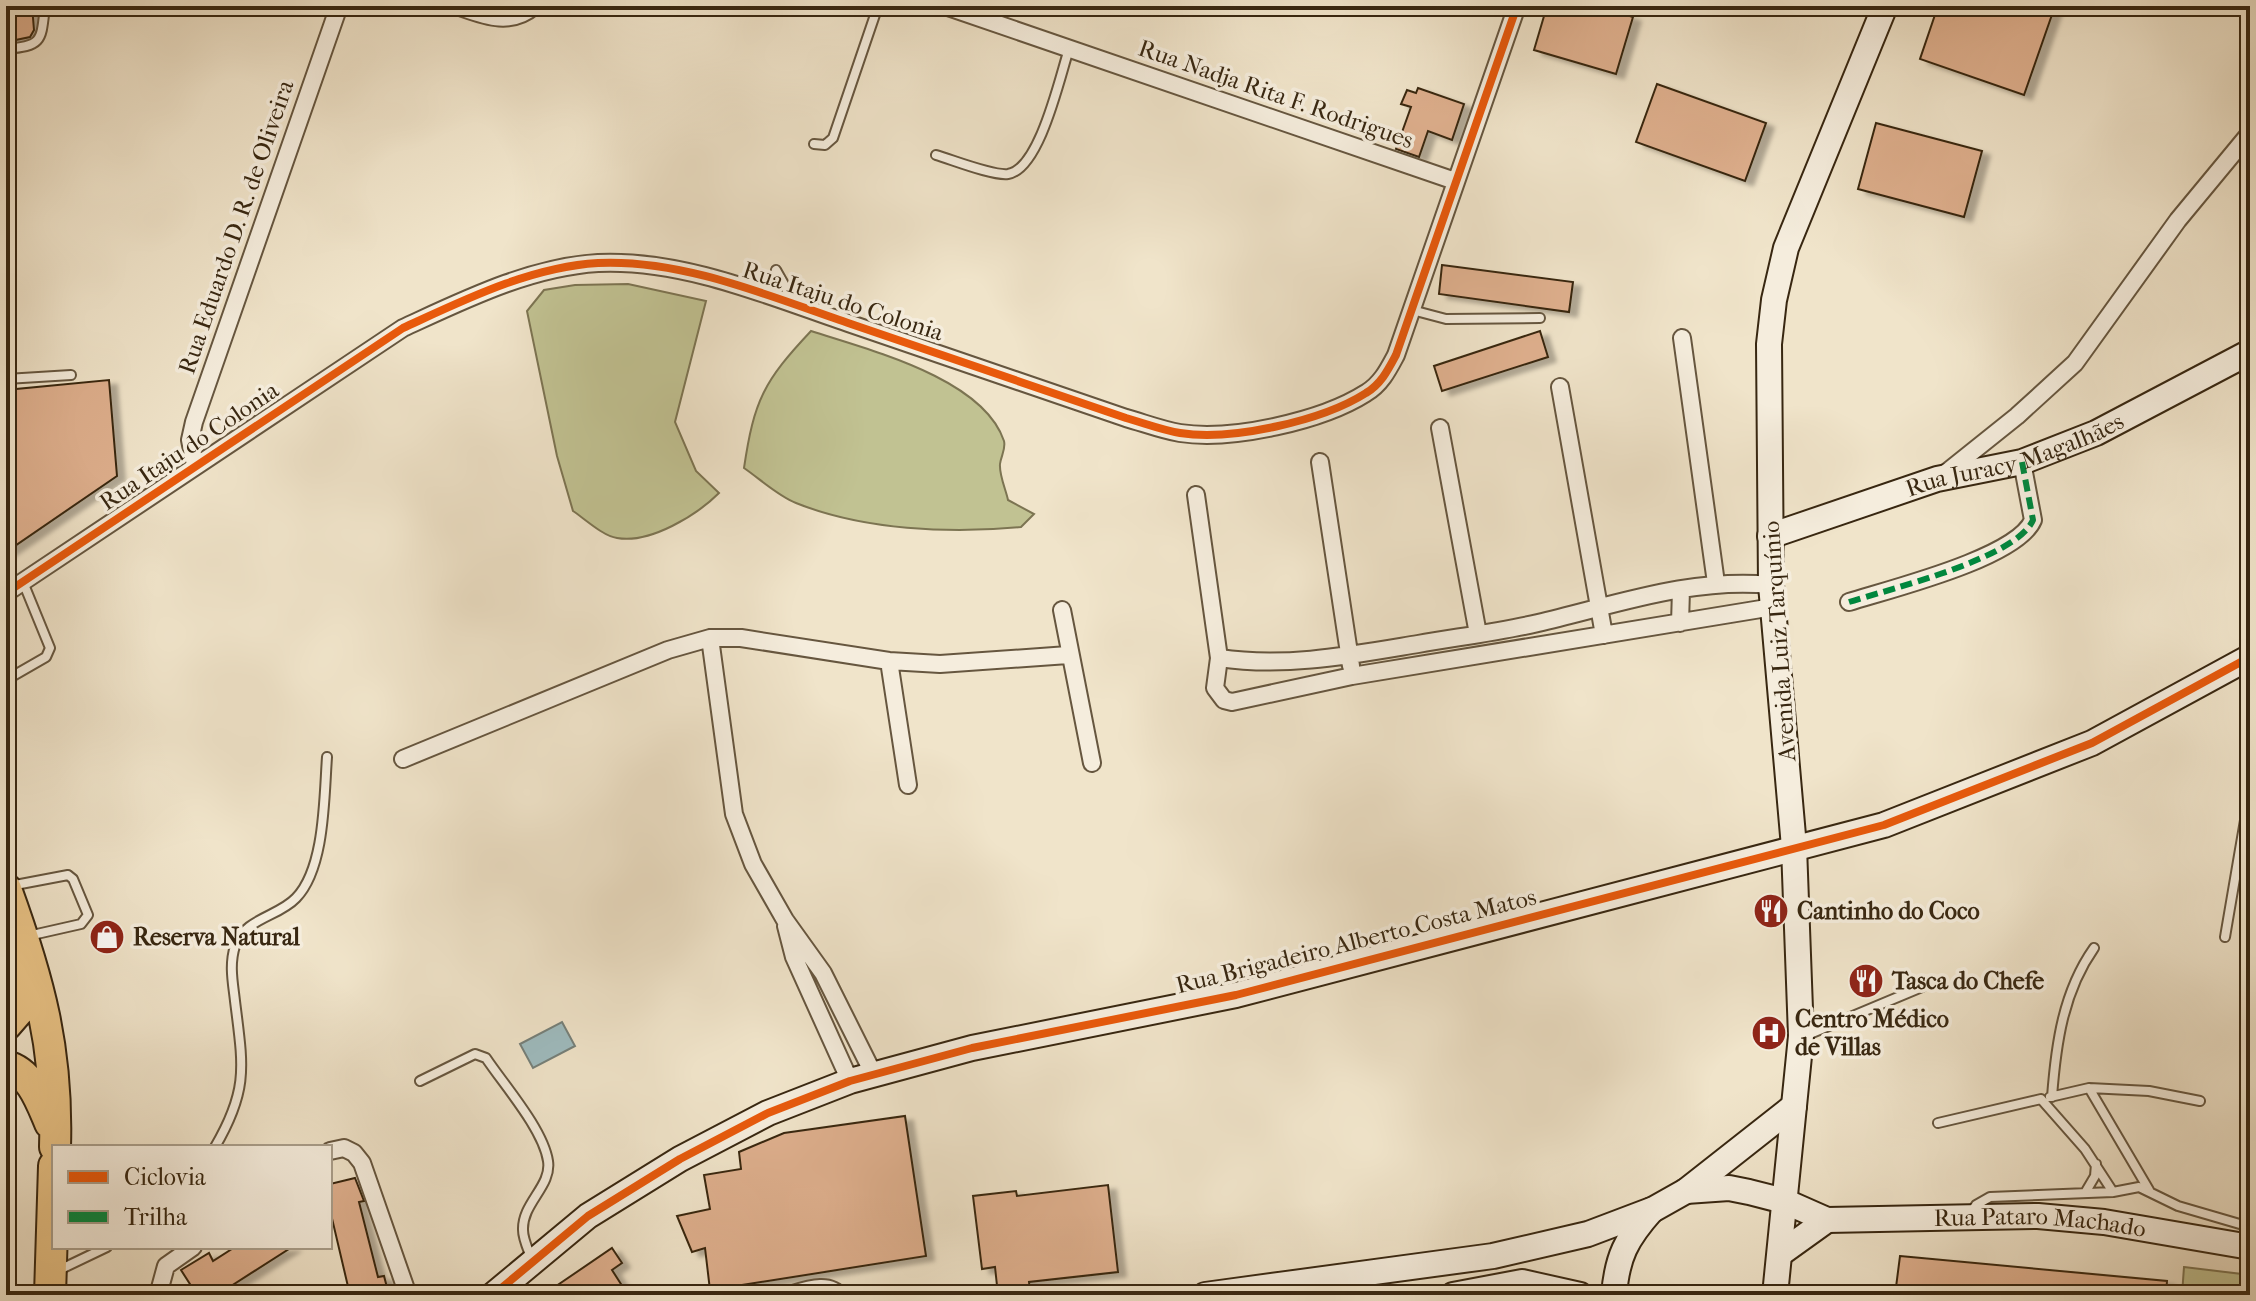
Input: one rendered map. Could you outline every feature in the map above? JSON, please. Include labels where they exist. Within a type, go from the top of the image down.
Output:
[{"type":"highway","points":[[6,888],[26,944],[48,1023],[55,1145]]},
{"type":"highway","points":[[6,1025],[19,1010],[26,944]]},
{"type":"highway","points":[[6,1066],[15,1068],[37,1094],[53,1145]]},
{"type":"highway","points":[[50,1284],[52,1230]]},
{"type":"street","name":"Rua Eduardo D. R. de Oliveira","points":[[195,465],[190,440],[194,422],[339,6]]},
{"type":"street","points":[[457,6],[489,17],[509,18],[534,6]]},
{"type":"street","name":"Rua Nadja Rita F. Rodrigues","points":[[945,6],[1455,181]]},
{"type":"street","name":"Rua Itaju do Colonia","points":[[6,593],[403,328],[472,296],[546,272],[599,263],[661,268],[790,304],[1126,418],[1181,433],[1234,433],[1287,423],[1368,392],[1384,377],[1396,355],[1517,6]]},
{"type":"street","name":"Avenida Luiz Tarquínio","points":[[1775,1295],[1801,1036],[1794,847],[1772,596],[1769,344],[1774,300],[1786,248],[1885,6]]},
{"type":"street","points":[[1937,479],[2017,416],[2075,363],[2178,220],[2250,133]]},
{"type":"street","points":[[1682,338],[1716,583]]},
{"type":"street","name":"Rua Juracy Magalhães","points":[[1770,536],[1937,479],[2022,462],[2096,433],[2250,352]]},
{"type":"street","points":[[1560,387],[1604,635]]},
{"type":"street","points":[[1440,428],[1478,634]]},
{"type":"street","points":[[1320,462],[1352,676]]},
{"type":"street","points":[[1849,602],[1946,572],[2023,537],[2033,520],[2022,462]]},
{"type":"street","points":[[1196,495],[1219,658],[1215,688],[1224,700],[1232,702],[1352,676],[1680,623],[1772,596]]},
{"type":"street","points":[[1219,658],[1277,663],[1351,655],[1537,623],[1600,606],[1716,583],[1772,596]]},
{"type":"street","points":[[1680,623],[1681,590]]},
{"type":"street","points":[[1062,610],[1068,655],[1092,763]]},
{"type":"street","points":[[1537,623],[1544,645]]},
{"type":"street","points":[[403,759],[668,650],[710,638],[741,638],[889,661],[952,664],[1068,655]]},
{"type":"street","points":[[710,638],[734,814],[753,864],[785,920],[823,973],[873,1073]]},
{"type":"street","name":"Rua Brigadeiro Alberto Costa Matos","points":[[493,1295],[588,1216],[680,1159],[768,1113],[850,1081],[972,1048],[1236,995],[1884,825],[1990,786],[2092,743],[2250,657]]},
{"type":"street","points":[[889,661],[908,785]]},
{"type":"street","points":[[785,920],[794,957],[850,1081]]},
{"type":"street","points":[[1205,1295],[1493,1256],[1588,1234],[1654,1209],[1686,1191],[1794,1106]]},
{"type":"street","points":[[332,1151],[344,1148],[354,1153],[362,1163],[408,1295]]},
{"type":"street","name":"Rua Pataro Machado","points":[[1686,1191],[1729,1188],[1749,1192],[1784,1201],[1827,1220],[1970,1215],[2104,1222],[2250,1247]]},
{"type":"street","points":[[1749,1192],[1781,1247],[1827,1220]]},
{"type":"street","points":[[1614,1295],[1617,1263],[1634,1230],[1654,1209]]},
{"type":"street","points":[[165,1295],[160,1288],[166,1266],[190,1249]]},
{"type":"street","points":[[1463,1294],[1520,1288],[1580,1295]]},
{"type":"lane","points":[[6,49],[33,47],[38,42],[45,6]]},
{"type":"lane","points":[[814,144],[825,145],[833,138],[878,6]]},
{"type":"lane","points":[[936,155],[1006,175],[1018,171],[1038,143],[1069,49]]},
{"type":"lane","points":[[776,270],[789,293],[790,304]]},
{"type":"lane","points":[[1411,310],[1446,319],[1540,318]]},
{"type":"lane","points":[[6,379],[71,375]]},
{"type":"lane","points":[[6,680],[46,657],[50,648],[23,582]]},
{"type":"lane","points":[[216,1145],[235,1113],[243,1075],[231,966],[236,943],[252,923],[294,901],[309,881],[321,831],[327,757]]},
{"type":"lane","points":[[2225,937],[2250,791]]},
{"type":"lane","points":[[6,888],[68,875],[88,915],[81,924],[26,944]]},
{"type":"lane","points":[[2052,1097],[2067,998],[2080,968],[2094,948]]},
{"type":"lane","points":[[1801,1036],[1922,987]]},
{"type":"lane","points":[[420,1081],[475,1054],[486,1058],[532,1125],[548,1161],[545,1180],[526,1207],[523,1231],[532,1261]]},
{"type":"lane","points":[[2089,1088],[2149,1190]]},
{"type":"lane","points":[[1938,1123],[2089,1088],[2149,1091],[2200,1101]]},
{"type":"lane","points":[[2041,1099],[2096,1163],[2113,1192]]},
{"type":"lane","points":[[2085,1193],[2095,1176],[2096,1163]]},
{"type":"lane","points":[[1970,1215],[1976,1205],[1990,1197],[2113,1192],[2139,1187],[2178,1206],[2250,1227]]},
{"type":"lane","points":[[50,1284],[104,1249]]},
{"type":"lane","points":[[774,1295],[827,1283],[836,1285],[844,1295]]},
{"type":"green space","points":[[628,284],[706,301],[675,422],[696,471],[719,493],[672,526],[630,539],[606,534],[573,511],[557,456],[527,311],[544,290],[575,285]]},
{"type":"green space","points":[[811,331],[921,370],[973,400],[992,419],[1004,441],[1000,468],[1008,500],[1034,514],[1021,527],[994,529],[936,530],[878,524],[796,503],[744,468],[752,425],[764,393],[782,364]]},
{"type":"green space","points":[[2184,1267],[2250,1275],[2250,1295],[2182,1295]]},
{"type":"water","points":[[562,1022],[575,1046],[533,1068],[520,1044]]},
{"type":"building","points":[[6,6],[32,6],[34,30],[30,37],[6,42]]},
{"type":"building","points":[[1547,6],[1598,6],[1633,17],[1616,74],[1534,50]]},
{"type":"building","points":[[1938,6],[2055,6],[2024,95],[1920,59]]},
{"type":"building","points":[[1657,84],[1766,123],[1745,181],[1636,142]]},
{"type":"building","points":[[1418,88],[1464,104],[1452,140],[1428,131],[1419,157],[1396,149],[1411,107],[1401,104],[1407,90],[1416,93]]},
{"type":"building","points":[[1876,123],[1982,151],[1964,217],[1858,189]]},
{"type":"building","points":[[1442,265],[1573,282],[1569,312],[1439,294]]},
{"type":"building","points":[[1540,331],[1548,357],[1442,391],[1434,366]]},
{"type":"building","points":[[109,380],[117,476],[6,552],[6,390]]},
{"type":"building","points":[[905,1116],[926,1256],[710,1290],[705,1248],[692,1252],[677,1216],[710,1209],[704,1175],[741,1169],[739,1152],[784,1133]]},
{"type":"building","points":[[355,1178],[364,1201],[359,1202],[378,1277],[384,1276],[389,1295],[350,1295],[332,1218],[332,1184]]},
{"type":"building","points":[[1108,1185],[1118,1272],[1029,1282],[1030,1291],[998,1295],[995,1267],[982,1269],[973,1196],[1016,1191],[1017,1196]]},
{"type":"building","points":[[612,1248],[622,1263],[612,1270],[628,1295],[543,1295]]},
{"type":"building","points":[[232,1249],[289,1249],[228,1288],[233,1295],[197,1295],[181,1270],[209,1253],[213,1261]]},
{"type":"building","points":[[1900,1256],[2167,1281],[2166,1295],[1895,1295]]},
{"type":"marked path","points":[[1849,602],[1979,559],[2022,534],[2033,520],[2022,462]]},
{"type":"cycle path","points":[[6,593],[403,328],[498,286],[573,266],[630,263],[695,273],[1173,432],[1201,435],[1250,431],[1326,412],[1348,403],[1376,385],[1396,355],[1517,6]]},
{"type":"cycle path","points":[[493,1295],[588,1216],[680,1159],[768,1113],[850,1081],[972,1048],[1236,995],[1884,825],[2092,743],[2250,657]]},
{"type":"place","name":"Cantinho do Coco","points":[[1771,911]]},
{"type":"place","name":"Reserva Natural","points":[[107,937]]},
{"type":"place","name":"Tasca do Chefe","points":[[1866,981]]},
{"type":"place","name":"Centro Médico de Villas","points":[[1769,1033]]}]
